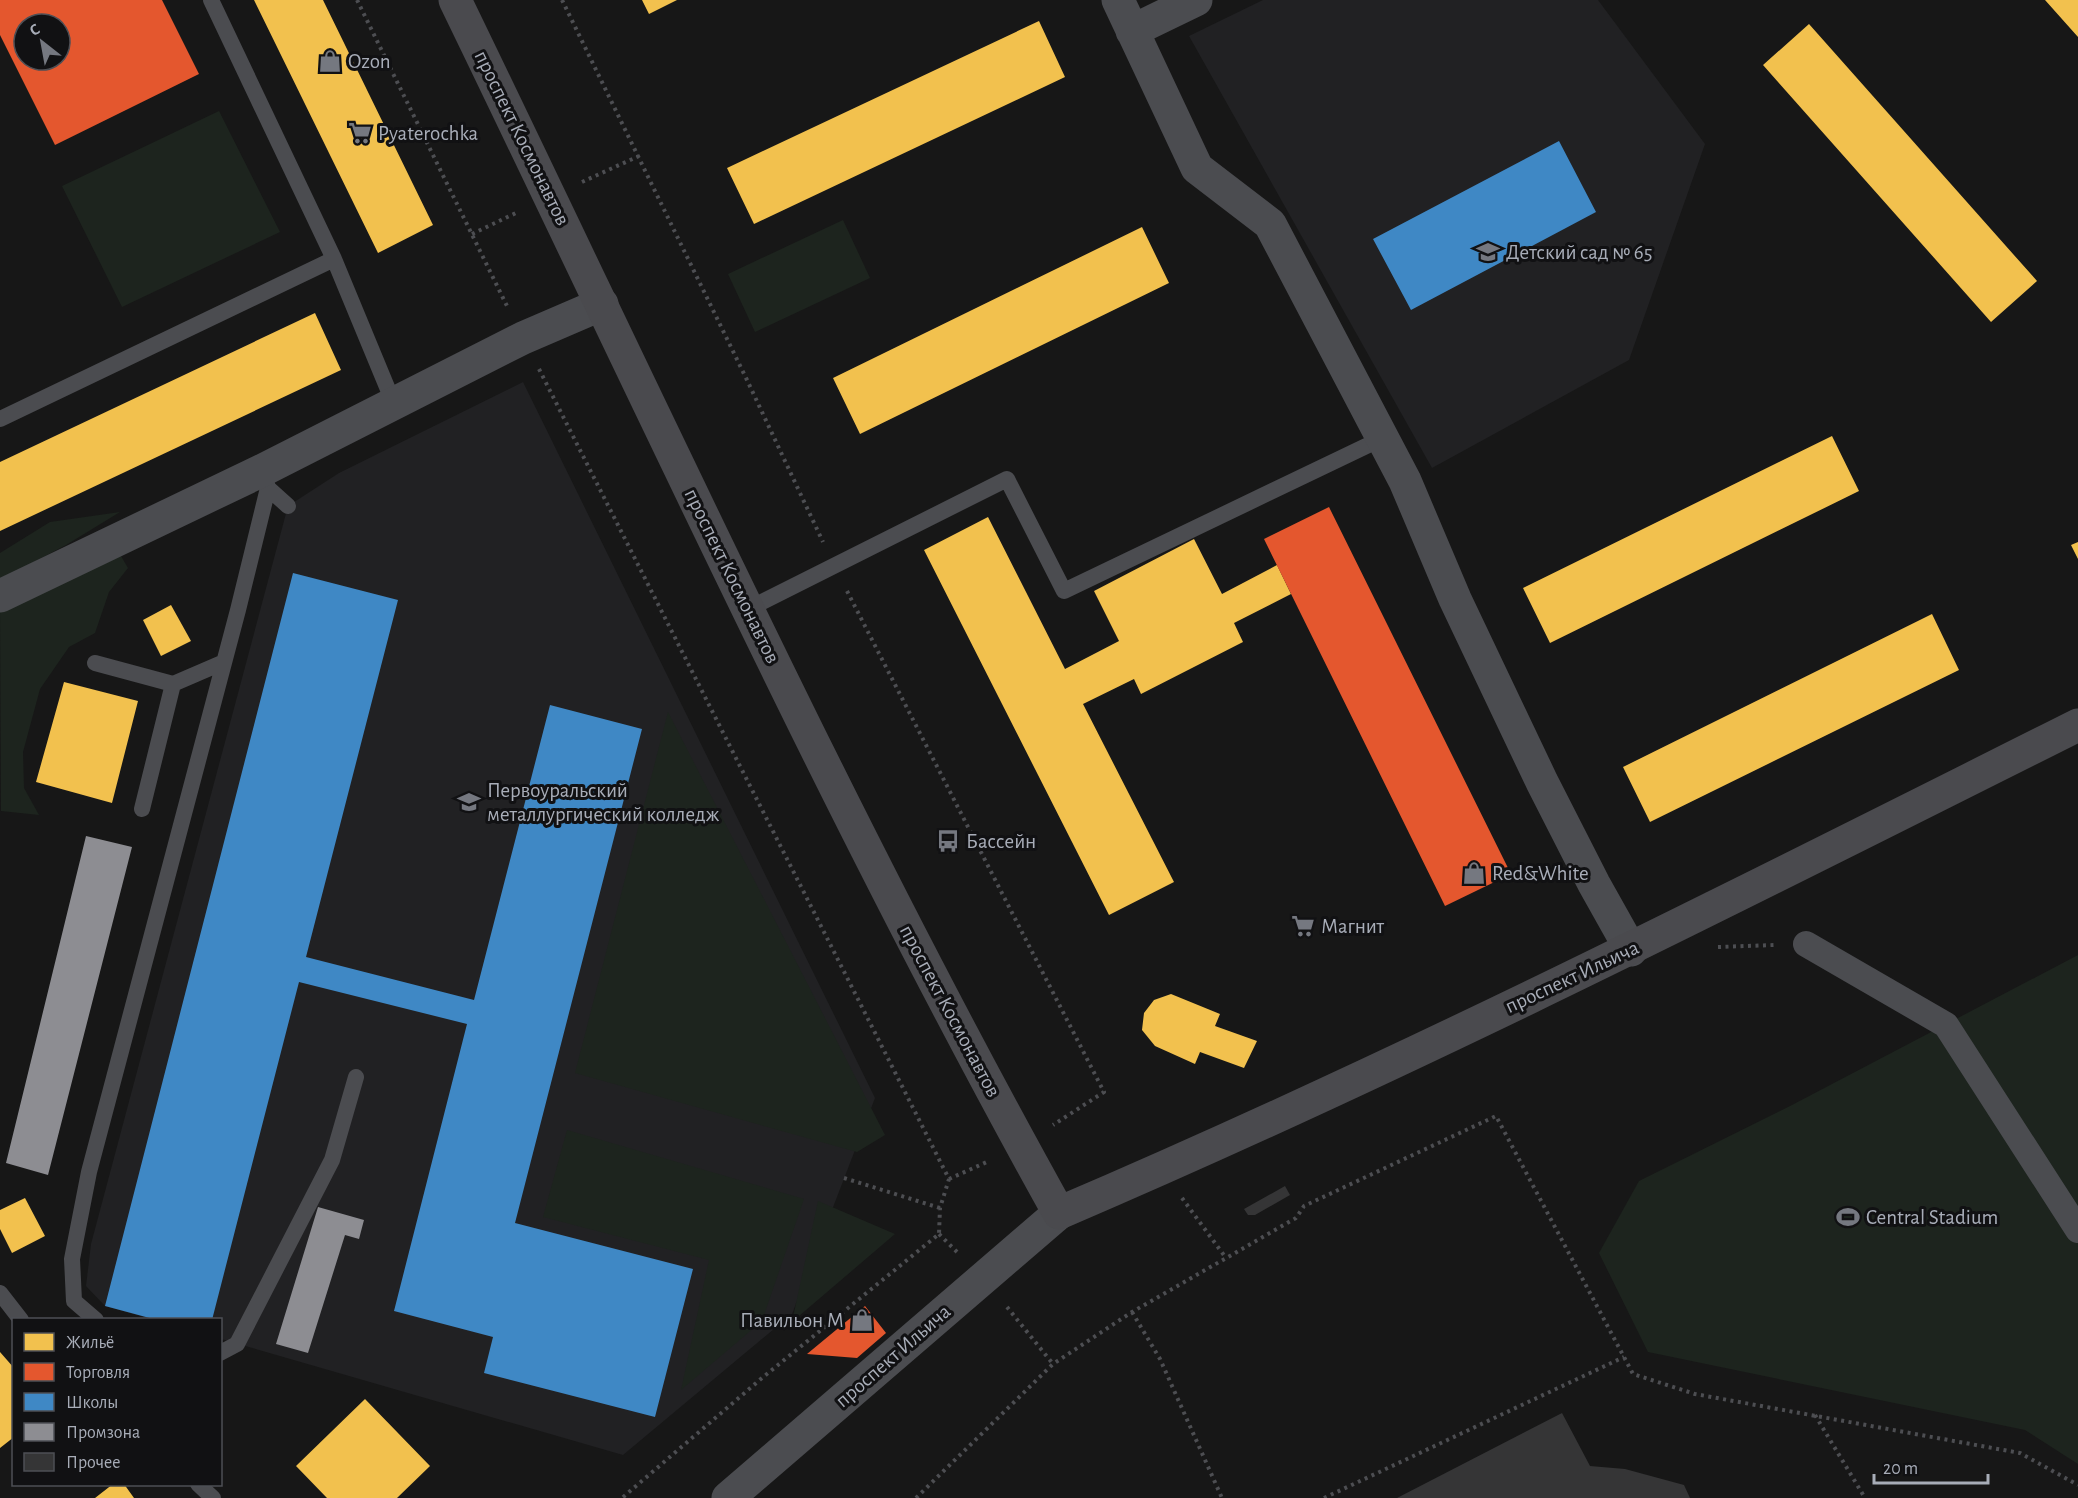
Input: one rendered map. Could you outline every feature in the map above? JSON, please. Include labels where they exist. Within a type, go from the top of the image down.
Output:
[{"type":"main road","name":"проспект Космонавтов","points":[[455,0],[881,880],[1021,1146]]},
{"type":"main road","name":"проспект Ильича","points":[[1059,1213],[1232,1137],[1630,950],[2078,725]]},
{"type":"main road","points":[[1021,1146],[1059,1213]]},
{"type":"street","points":[[1118,0],[1197,168],[1270,224],[1405,482],[1455,599],[1542,782],[1630,950]]},
{"type":"street","points":[[1132,31],[1196,0]]},
{"type":"street","points":[[0,596],[265,479],[394,404],[523,338],[602,304]]},
{"type":"street","points":[[1806,944],[1946,1024],[2078,1230]]},
{"type":"street","name":"проспект Ильича","points":[[728,1498],[1059,1213]]},
{"type":"lane","points":[[211,0],[334,259],[394,404]]},
{"type":"lane","points":[[0,419],[334,259]]},
{"type":"lane","points":[[748,609],[1007,479],[1064,591],[1383,438]]},
{"type":"lane","points":[[265,479],[288,506]]},
{"type":"lane","points":[[94,1318],[74,1301],[72,1259],[89,1172],[224,662],[265,479]]},
{"type":"lane","points":[[95,663],[172,684],[224,662]]},
{"type":"lane","points":[[142,809],[172,684]]},
{"type":"lane","points":[[222,1352],[237,1344],[332,1160],[357,1077]]},
{"type":"lane","points":[[0,1293],[19,1318]]},
{"type":"lane","points":[[199,1486],[213,1498]]},
{"type":"path","points":[[357,0],[523,338],[949,1179],[940,1208],[939,1234],[762,1378],[622,1498]]},
{"type":"path","points":[[949,1179],[1021,1146],[1104,1092]]},
{"type":"path","points":[[916,1498],[1053,1364],[1132,1312],[1296,1218],[1304,1206],[1496,1116],[1633,1374],[1695,1394],[2020,1453],[2078,1485]]},
{"type":"path","points":[[844,1178],[940,1208]]},
{"type":"path","points":[[1132,1312],[1160,1359],[1222,1498]]},
{"type":"path","points":[[1324,1498],[1624,1358]]},
{"type":"path","points":[[1815,1415],[1865,1498]]},
{"type":"shaded area","name":"Детский сад № 65","points":[[1263,0],[1598,0],[1705,144],[1629,360],[1432,468],[1189,36]]},
{"type":"shaded area","points":[[219,111],[280,232],[122,307],[62,186]]},
{"type":"shaded area","points":[[843,220],[870,278],[755,332],[728,274]]},
{"type":"shaded area","name":"Первоуральский металлургический колледж","points":[[523,382],[875,1098],[792,1314],[623,1455],[222,1339],[222,1318],[147,1318],[105,1306],[86,1286],[91,1244],[288,506],[339,473]]},
{"type":"shaded area","points":[[120,512],[66,545],[0,580],[0,553],[50,522]]},
{"type":"shaded area","points":[[121,556],[128,568],[109,592],[95,633],[69,647],[40,689],[23,752],[24,788],[39,815],[1,811],[0,605]]},
{"type":"shaded area","points":[[668,712],[885,1135],[857,1152],[575,1073]]},
{"type":"shaded area","name":"Central Stadium","points":[[2078,955],[2078,1464],[2025,1430],[1648,1352],[1599,1253],[1639,1181],[1792,1105]]},
{"type":"shaded area","points":[[567,1130],[804,1199],[762,1321],[681,1390],[709,1260],[543,1217]]},
{"type":"shaded area","points":[[818,1201],[895,1234],[792,1322]]},
{"type":"building: Жильё","points":[[254,0],[323,0],[433,225],[378,253]]},
{"type":"building: Жильё","points":[[642,0],[677,0],[649,14]]},
{"type":"building: Жильё","points":[[2045,0],[2078,0],[2078,37]]},
{"type":"building: Жильё","points":[[1039,21],[1065,77],[754,224],[727,168]]},
{"type":"building: Жильё","points":[[1809,24],[2037,281],[1991,322],[1763,65]]},
{"type":"building: Жильё","points":[[1142,227],[1169,283],[860,434],[833,378]]},
{"type":"building: Жильё","points":[[315,313],[341,370],[0,531],[0,462]]},
{"type":"building: Жильё","points":[[1832,436],[1859,491],[1550,643],[1523,588]]},
{"type":"building: Жильё","points":[[988,517],[1065,669],[1119,641],[1094,591],[1194,539],[1222,594],[1277,565],[1291,594],[1234,623],[1243,642],[1141,694],[1134,679],[1083,704],[1174,882],[1109,915],[924,550]]},
{"type":"building: Жильё","points":[[2078,542],[2078,559],[2071,545]]},
{"type":"building: Жильё","points":[[171,605],[191,641],[161,656],[143,620]]},
{"type":"building: Жильё","points":[[1932,614],[1959,670],[1650,822],[1623,767]]},
{"type":"building: Жильё","points":[[64,682],[138,701],[112,803],[36,782]]},
{"type":"building: Жильё","points":[[1171,994],[1220,1014],[1215,1026],[1257,1041],[1244,1068],[1200,1052],[1195,1064],[1155,1046],[1142,1030],[1144,1013],[1154,1000]]},
{"type":"building: Жильё","points":[[25,1198],[45,1236],[12,1253],[0,1229],[0,1210]]},
{"type":"building: Жильё","points":[[0,1352],[12,1366],[12,1439],[0,1448]]},
{"type":"building: Жильё","points":[[365,1399],[430,1466],[397,1498],[327,1498],[296,1466]]},
{"type":"building: Жильё","points":[[110,1486],[125,1486],[134,1498],[95,1498]]},
{"type":"building: Торговля","points":[[0,0],[162,0],[199,74],[55,145],[18,72],[72,72],[72,12],[12,12],[12,59],[0,35]]},
{"type":"building: Торговля","points":[[1329,507],[1511,874],[1445,906],[1264,539]]},
{"type":"building: Торговля","name":"Павильон М","points":[[865,1306],[886,1333],[857,1358],[807,1354]]},
{"type":"building: Школы","points":[[1559,141],[1596,212],[1411,310],[1373,239]]},
{"type":"building: Школы","points":[[293,573],[398,600],[306,957],[474,1000],[550,705],[642,729],[515,1223],[693,1269],[655,1417],[484,1373],[493,1337],[394,1311],[467,1024],[299,982],[213,1318],[150,1318],[105,1306]]},
{"type":"building: Промзона","points":[[86,836],[132,847],[48,1175],[6,1163]]},
{"type":"building: Промзона","points":[[318,1207],[364,1220],[359,1239],[345,1235],[308,1353],[276,1344]]},
{"type":"building: Прочее","points":[[1285,1186],[1290,1195],[1255,1215],[1248,1215],[1244,1209]]},
{"type":"building: Прочее","points":[[1562,1413],[1590,1466],[1625,1469],[1684,1485],[1690,1498],[1397,1498]]},
{"type":"place","name":"Ozon","points":[[330,61]]},
{"type":"place","name":"Pyaterochka","points":[[360,133]]},
{"type":"place","name":"Детский сад № 65","points":[[1488,252]]},
{"type":"place","name":"Первоуральский металлургический колледж","points":[[469,802]]},
{"type":"place","name":"Бассейн","points":[[948,841]]},
{"type":"place","name":"Red&White","points":[[1474,873]]},
{"type":"place","name":"Магнит","points":[[1303,926]]},
{"type":"place","name":"Central Stadium","points":[[1848,1217]]},
{"type":"place","name":"Павильон М","points":[[862,1320]]}]
